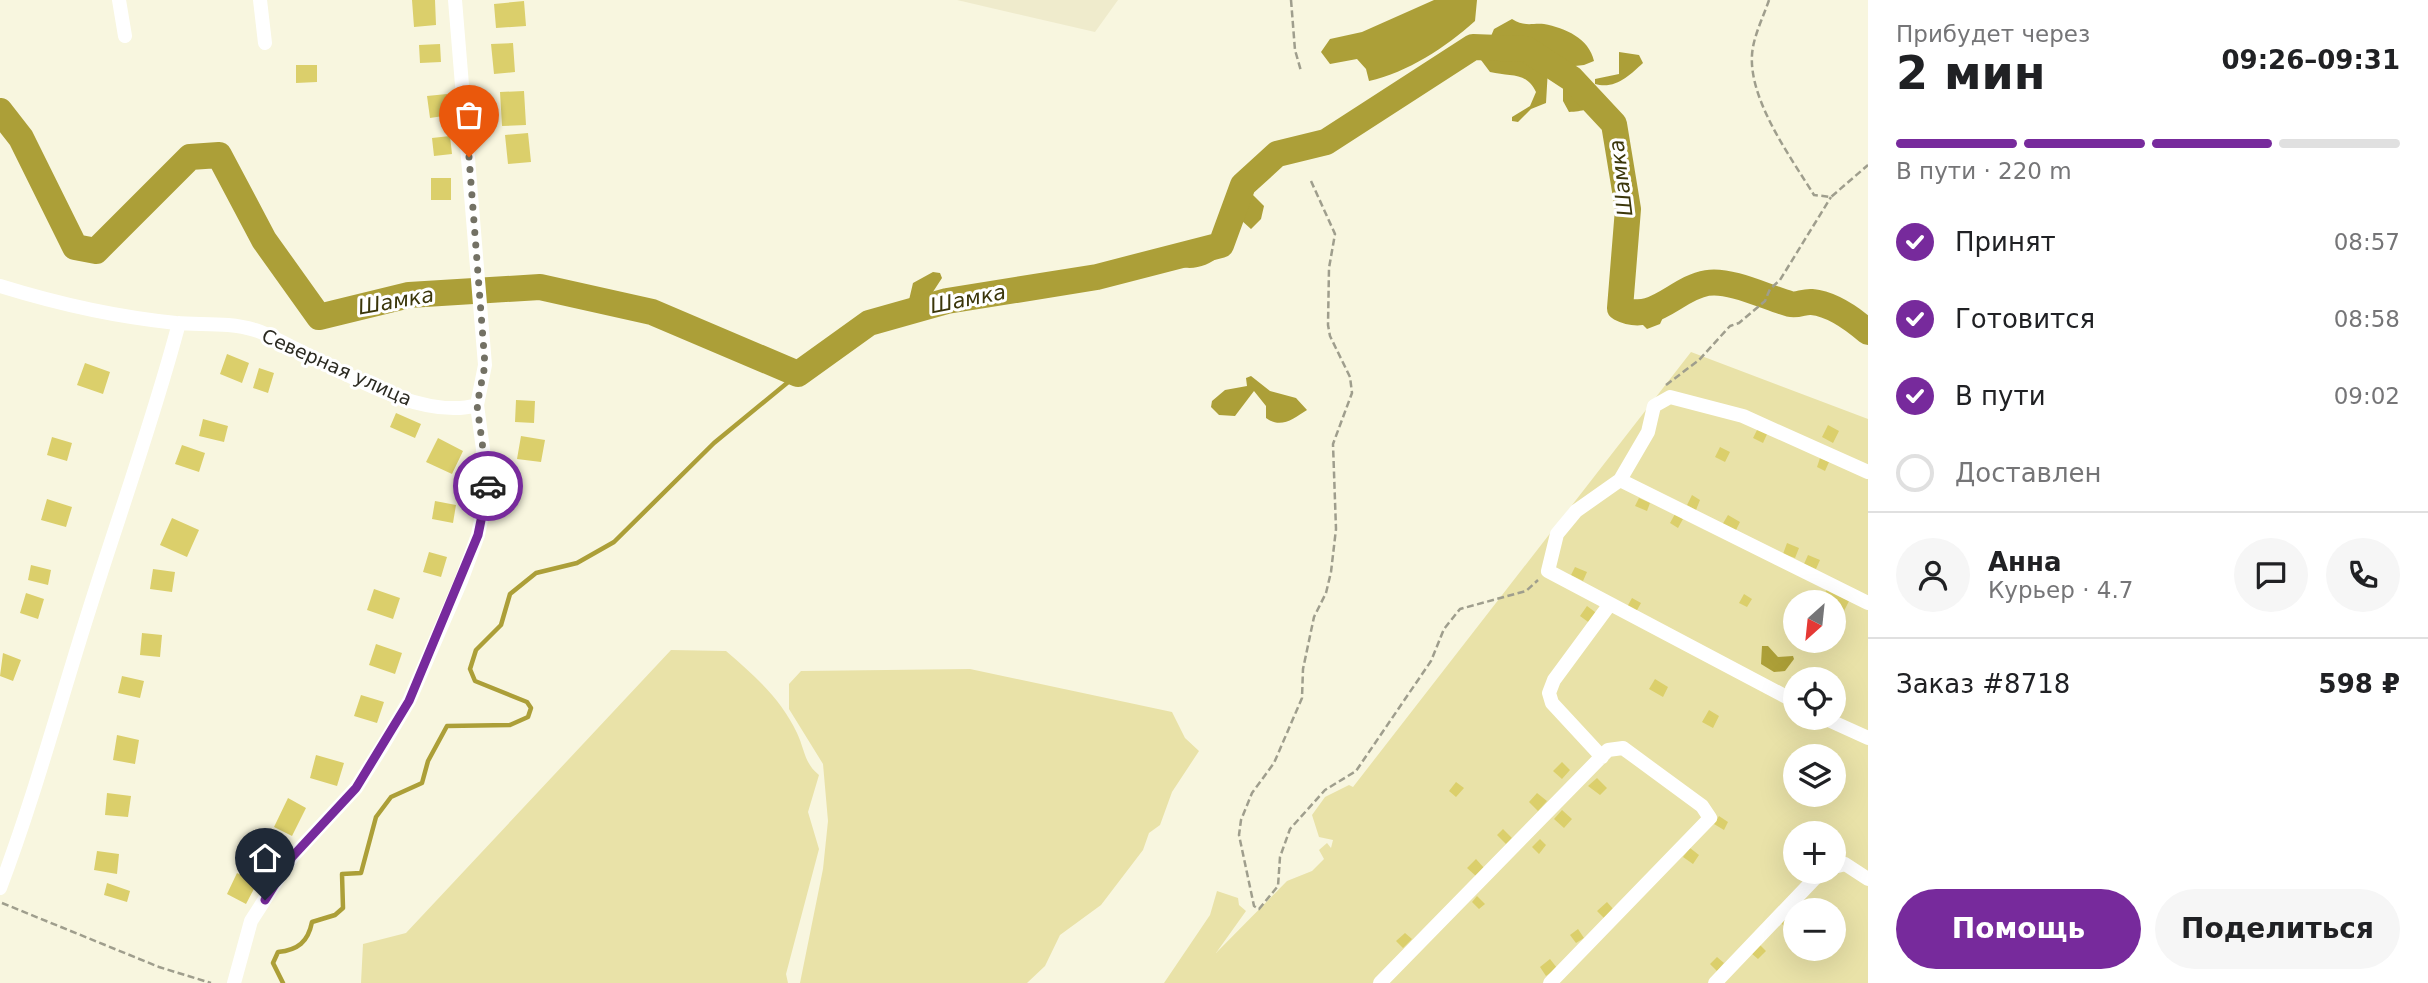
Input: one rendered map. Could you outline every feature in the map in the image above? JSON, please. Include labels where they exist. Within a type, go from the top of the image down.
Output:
[{"type":"street","points":[[119,0],[125,36]]},
{"type":"street","points":[[260,0],[265,43]]},
{"type":"street","points":[[234,983],[251,921],[292,857],[356,788],[409,701],[478,535],[488,486],[477,405],[485,365],[455,0]]},
{"type":"street","name":"Северная улица","points":[[0,286],[62,305],[179,323],[213,323],[256,330],[412,402],[446,410],[477,405]]},
{"type":"street","points":[[0,888],[38,780],[85,623],[160,395],[179,323]]},
{"type":"street","points":[[1783,695],[1548,571],[1557,534],[1576,511],[1620,480],[1648,432],[1654,406],[1670,397],[1743,416],[1868,472]]},
{"type":"street","points":[[1620,480],[1868,603]]},
{"type":"street","points":[[1602,757],[1552,703],[1549,694],[1554,680],[1610,604]]},
{"type":"street","points":[[1846,728],[1868,738]]},
{"type":"street","points":[[1380,983],[1608,750],[1623,748],[1702,806],[1710,818],[1550,983]]},
{"type":"street","points":[[1846,865],[1868,879]]},
{"type":"street","points":[[1715,983],[1810,884]]},
{"type":"path","points":[[1291,0],[1295,50],[1301,71]]},
{"type":"path","points":[[1769,0],[1753,48],[1754,82],[1778,136],[1814,195],[1831,197]]},
{"type":"path","points":[[1654,406],[1668,381],[1699,360],[1730,326],[1739,323],[1765,301],[1770,289],[1780,280],[1831,197],[1868,165]]},
{"type":"path","points":[[1311,181],[1335,234],[1329,268],[1329,336],[1350,377],[1352,393],[1333,444],[1336,529],[1331,572],[1326,593],[1314,617],[1303,669],[1301,698],[1274,762],[1252,793],[1241,820],[1240,835],[1254,906],[1259,909],[1278,886],[1280,856],[1290,829],[1325,790],[1356,771],[1431,661],[1444,629],[1460,609],[1526,591],[1548,571]]},
{"type":"path","points":[[0,902],[159,967],[211,983]]},
{"type":"shaded area","points":[[957,0],[1118,0],[1095,32]]},
{"type":"shaded area","points":[[1434,0],[1477,0],[1475,21],[1439,49],[1398,72],[1369,81],[1366,69],[1357,59],[1330,64],[1321,52],[1330,39],[1362,32]]},
{"type":"shaded area","points":[[1512,19],[1524,24],[1544,24],[1568,31],[1582,40],[1594,61],[1584,65],[1548,69],[1546,103],[1531,109],[1518,122],[1512,121],[1512,117],[1530,106],[1536,92],[1532,85],[1517,76],[1490,72],[1481,60],[1494,29]]},
{"type":"shaded area","points":[[1619,52],[1639,55],[1643,63],[1616,83],[1595,84],[1595,79],[1619,74]]},
{"type":"shaded area","points":[[1563,83],[1581,90],[1593,88],[1597,96],[1595,101],[1586,109],[1569,112],[1563,101]]},
{"type":"shaded area","points":[[1248,190],[1264,206],[1261,219],[1251,229],[1241,220],[1247,207]]},
{"type":"shaded area","points":[[1219,251],[1219,256],[1202,266],[1190,268],[1171,263],[1174,255],[1200,257]]},
{"type":"shaded area","points":[[933,272],[940,273],[942,278],[929,298],[915,303],[914,317],[905,317],[913,283]]},
{"type":"shaded area","points":[[1679,284],[1687,286],[1672,298],[1660,324],[1647,329],[1643,325],[1642,316],[1659,311],[1662,306],[1661,294]]},
{"type":"shaded area","points":[[1691,352],[1868,419],[1868,983],[1164,983],[1210,915],[1217,891],[1238,898],[1239,905],[1246,911],[1216,953],[1287,881],[1312,871],[1324,859],[1319,850],[1327,843],[1331,848],[1333,840],[1319,837],[1312,815],[1325,797],[1349,785],[1353,787]]},
{"type":"shaded area","points":[[1251,376],[1270,391],[1296,398],[1307,410],[1287,422],[1271,421],[1266,418],[1266,406],[1254,391],[1235,416],[1219,415],[1211,407],[1212,401],[1225,390],[1247,386],[1246,378]]},
{"type":"shaded area","points":[[1762,646],[1768,646],[1778,657],[1793,656],[1794,659],[1788,667],[1783,667],[1783,671],[1774,672],[1761,664]]},
{"type":"shaded area","points":[[671,650],[726,651],[775,698],[791,721],[808,761],[819,775],[808,812],[819,849],[786,974],[788,983],[361,983],[363,944],[406,933]]},
{"type":"shaded area","points":[[970,669],[1172,712],[1185,738],[1199,751],[1172,792],[1160,825],[1149,833],[1143,850],[1101,905],[1060,935],[1045,966],[1027,983],[800,983],[823,869],[828,821],[823,764],[789,709],[789,684],[801,671]]},
{"type":"building","points":[[412,0],[435,0],[436,25],[414,27]]},
{"type":"building","points":[[524,1],[526,26],[496,28],[494,4]]},
{"type":"building","points":[[513,43],[515,72],[494,74],[491,44]]},
{"type":"building","points":[[440,44],[441,62],[420,63],[419,45]]},
{"type":"building","points":[[296,65],[317,65],[317,82],[296,83]]},
{"type":"building","points":[[524,91],[526,125],[502,126],[500,92]]},
{"type":"building","points":[[447,94],[450,115],[430,118],[427,96]]},
{"type":"building","points":[[528,133],[531,162],[508,164],[505,135]]},
{"type":"building","points":[[450,136],[452,154],[434,156],[432,138]]},
{"type":"building","points":[[431,178],[451,178],[451,200],[431,200]]},
{"type":"building","points":[[227,354],[249,363],[242,383],[220,374]]},
{"type":"building","points":[[85,363],[110,372],[103,394],[77,385]]},
{"type":"building","points":[[259,368],[274,373],[268,393],[253,388]]},
{"type":"building","points":[[516,400],[535,401],[534,423],[515,422]]},
{"type":"building","points":[[396,413],[421,424],[415,438],[390,427]]},
{"type":"building","points":[[203,419],[228,426],[224,442],[199,436]]},
{"type":"building","points":[[1828,425],[1839,431],[1833,443],[1822,437]]},
{"type":"building","points":[[1758,428],[1768,432],[1763,443],[1753,438]]},
{"type":"building","points":[[521,436],[545,440],[541,462],[517,459]]},
{"type":"building","points":[[52,437],[72,443],[67,461],[47,455]]},
{"type":"building","points":[[438,438],[463,451],[452,474],[426,462]]},
{"type":"building","points":[[182,445],[205,453],[199,472],[175,464]]},
{"type":"building","points":[[1720,447],[1730,452],[1725,462],[1715,457]]},
{"type":"building","points":[[1820,458],[1829,462],[1825,471],[1817,467]]},
{"type":"building","points":[[1692,495],[1700,500],[1696,510],[1687,505]]},
{"type":"building","points":[[1639,498],[1650,503],[1647,511],[1635,506]]},
{"type":"building","points":[[47,499],[72,507],[66,527],[41,520]]},
{"type":"building","points":[[435,501],[456,505],[453,523],[432,519]]},
{"type":"building","points":[[1675,514],[1683,519],[1678,528],[1670,523]]},
{"type":"building","points":[[1728,515],[1740,522],[1735,532],[1722,525]]},
{"type":"building","points":[[172,518],[199,530],[187,557],[160,545]]},
{"type":"building","points":[[1787,543],[1799,548],[1795,558],[1783,554]]},
{"type":"building","points":[[429,552],[447,557],[441,577],[423,572]]},
{"type":"building","points":[[1808,555],[1820,560],[1816,569],[1804,564]]},
{"type":"building","points":[[31,565],[51,570],[48,585],[28,580]]},
{"type":"building","points":[[1575,567],[1587,572],[1583,581],[1571,575]]},
{"type":"building","points":[[153,569],[175,572],[172,592],[150,589]]},
{"type":"building","points":[[374,589],[400,598],[393,619],[367,610]]},
{"type":"building","points":[[26,593],[44,599],[38,619],[20,613]]},
{"type":"building","points":[[1744,594],[1752,599],[1747,607],[1739,603]]},
{"type":"building","points":[[1632,598],[1641,603],[1636,612],[1627,607]]},
{"type":"building","points":[[1587,606],[1599,615],[1591,624],[1580,616]]},
{"type":"building","points":[[142,633],[162,635],[160,657],[140,655]]},
{"type":"building","points":[[376,644],[402,653],[395,674],[369,665]]},
{"type":"building","points":[[3,653],[21,660],[13,681],[0,676]]},
{"type":"building","points":[[122,676],[144,681],[140,698],[118,693]]},
{"type":"building","points":[[1655,679],[1668,687],[1663,697],[1649,689]]},
{"type":"building","points":[[361,695],[384,702],[377,723],[354,716]]},
{"type":"building","points":[[1709,710],[1719,716],[1713,728],[1702,722]]},
{"type":"building","points":[[117,735],[139,740],[135,764],[113,760]]},
{"type":"building","points":[[316,755],[344,763],[337,786],[310,778]]},
{"type":"building","points":[[1562,762],[1570,770],[1562,779],[1553,771]]},
{"type":"building","points":[[1597,778],[1607,788],[1600,795],[1588,786]]},
{"type":"building","points":[[1456,782],[1464,788],[1456,797],[1449,791]]},
{"type":"building","points":[[107,793],[131,796],[128,817],[105,815]]},
{"type":"building","points":[[1537,793],[1547,801],[1538,811],[1529,802]]},
{"type":"building","points":[[288,798],[306,808],[292,836],[274,827]]},
{"type":"building","points":[[1562,810],[1572,819],[1564,828],[1554,819]]},
{"type":"building","points":[[1719,816],[1728,822],[1724,830],[1714,824]]},
{"type":"building","points":[[1503,829],[1512,838],[1506,844],[1497,835]]},
{"type":"building","points":[[1540,839],[1546,845],[1539,854],[1532,847]]},
{"type":"building","points":[[1690,848],[1699,855],[1693,864],[1683,857]]},
{"type":"building","points":[[97,851],[119,854],[117,874],[94,870]]},
{"type":"building","points":[[1476,859],[1485,869],[1477,877],[1467,868]]},
{"type":"building","points":[[237,873],[257,883],[246,904],[227,894]]},
{"type":"building","points":[[107,883],[130,891],[127,902],[104,895]]},
{"type":"building","points":[[1477,896],[1485,904],[1479,909],[1472,902]]},
{"type":"building","points":[[1607,902],[1614,910],[1604,918],[1597,911]]},
{"type":"building","points":[[1578,929],[1584,938],[1576,943],[1570,935]]},
{"type":"building","points":[[1405,933],[1412,939],[1403,948],[1396,941]]},
{"type":"building","points":[[1759,944],[1766,951],[1758,959],[1751,953]]},
{"type":"building","points":[[1717,957],[1724,963],[1717,971],[1710,964]]},
{"type":"building","points":[[1550,959],[1557,968],[1546,976],[1540,967]]},
{"type":"waterway","name":"Шамка","points":[[0,111],[21,138],[75,247],[96,251],[190,157],[219,155],[264,240],[319,317],[409,295],[540,287],[652,312],[798,374],[869,323],[947,301],[1097,277],[1221,245],[1243,185],[1277,154],[1326,142],[1473,47],[1526,49],[1572,79],[1614,124],[1628,209],[1620,308],[1643,312],[1654,309],[1696,286],[1717,283],[1738,286],[1790,304],[1812,302],[1827,306],[1849,317],[1868,332]]},
{"type":"waterway","points":[[283,983],[273,963],[278,952],[301,944],[308,935],[312,922],[335,915],[343,908],[342,874],[361,873],[376,817],[391,797],[422,783],[428,761],[447,726],[510,725],[528,717],[531,708],[527,702],[475,681],[470,669],[476,650],[501,625],[510,594],[536,573],[577,563],[614,542],[714,443],[798,374]]},
{"type":"way so far","points":[[469,157],[485,365],[477,405],[488,486]]},
{"type":"route","points":[[265,900],[292,857],[356,788],[409,701],[478,535],[488,486]]}]
